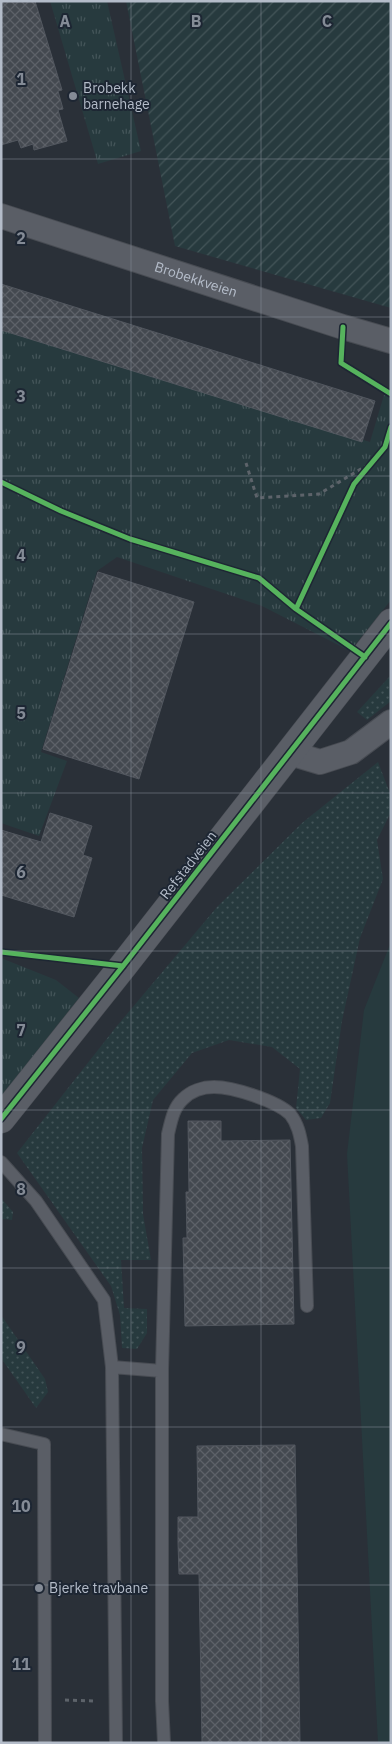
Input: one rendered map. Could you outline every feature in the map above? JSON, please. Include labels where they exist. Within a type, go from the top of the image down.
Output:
[{"type":"street","name":"Brobekkveien","points":[[1,216],[343,328],[391,341]]},
{"type":"street","name":"Refstadveien","points":[[1,1119],[391,623]]},
{"type":"street","points":[[290,753],[320,762],[351,752],[391,722]]},
{"type":"lane","points":[[164,1743],[162,1701],[162,1371],[168,1134],[172,1116],[181,1100],[195,1090],[214,1087],[242,1092],[274,1103],[290,1114],[298,1127],[302,1146],[307,1306]]},
{"type":"lane","points":[[1,1162],[36,1201],[104,1300],[112,1367],[116,1743]]},
{"type":"lane","points":[[112,1367],[162,1371]]},
{"type":"lane","points":[[1,1434],[44,1444],[45,1743]]},
{"type":"path","points":[[360,477],[376,458]]},
{"type":"path","points":[[246,463],[257,498],[319,494],[371,463]]},
{"type":"path","points":[[80,1701],[92,1701]]},
{"type":"green space","points":[[50,1],[107,1],[141,151],[98,164]]},
{"type":"green space","points":[[126,1],[391,1],[391,308],[175,246]]},
{"type":"green space","points":[[1,329],[370,442],[384,395],[391,394],[391,600],[350,651],[262,606],[117,557],[97,571],[41,752],[67,761],[39,836],[1,823]]},
{"type":"green space","points":[[391,675],[391,701],[367,720],[357,712]]},
{"type":"green space","points":[[378,762],[391,796],[391,812],[377,840],[383,879],[360,938],[342,1021],[330,1103],[321,1118],[306,1120],[296,1108],[300,1069],[272,1047],[229,1040],[192,1053],[153,1100],[142,1148],[143,1214],[151,1260],[121,1260],[124,1308],[147,1309],[147,1333],[137,1349],[122,1348],[120,1315],[111,1286],[17,1153],[116,1027],[217,907],[302,823]]},
{"type":"green space","points":[[391,942],[391,1743],[378,1743],[347,1154],[364,1010]]},
{"type":"green space","points":[[1,958],[56,980],[79,998],[1,1097]]},
{"type":"green space","points":[[1,1198],[13,1212],[12,1220],[4,1219],[1,1221]]},
{"type":"green space","points":[[1,1315],[45,1379],[48,1392],[36,1408],[1,1358]]},
{"type":"building","points":[[1,1],[35,1],[62,90],[58,91],[63,109],[58,110],[67,141],[34,150],[33,144],[21,148],[18,140],[1,145]]},
{"type":"building","points":[[1,284],[375,401],[362,442],[1,330]]},
{"type":"building","points":[[98,572],[194,602],[139,779],[43,749]]},
{"type":"building","points":[[50,813],[92,826],[83,855],[92,858],[74,917],[1,895],[1,830],[41,842]]},
{"type":"building","points":[[188,1121],[221,1121],[221,1141],[290,1140],[294,1324],[185,1326],[183,1238],[187,1238],[186,1192],[189,1192]]},
{"type":"building","points":[[295,1445],[300,1743],[202,1743],[199,1574],[179,1574],[178,1543],[178,1517],[198,1517],[197,1446]]},
{"type":"cycle path","points":[[343,327],[341,363],[391,394]]},
{"type":"cycle path","points":[[296,609],[354,484],[385,447],[391,427]]},
{"type":"cycle path","points":[[1,482],[61,511],[130,539],[259,578],[296,609],[365,657]]},
{"type":"cycle path","points":[[1,1119],[391,623]]},
{"type":"cycle path","points":[[1,952],[123,966]]},
{"type":"place","name":"Brobekk barnehage","points":[[73,96]]},
{"type":"place","name":"Bjerke travbane","points":[[39,1588]]}]
